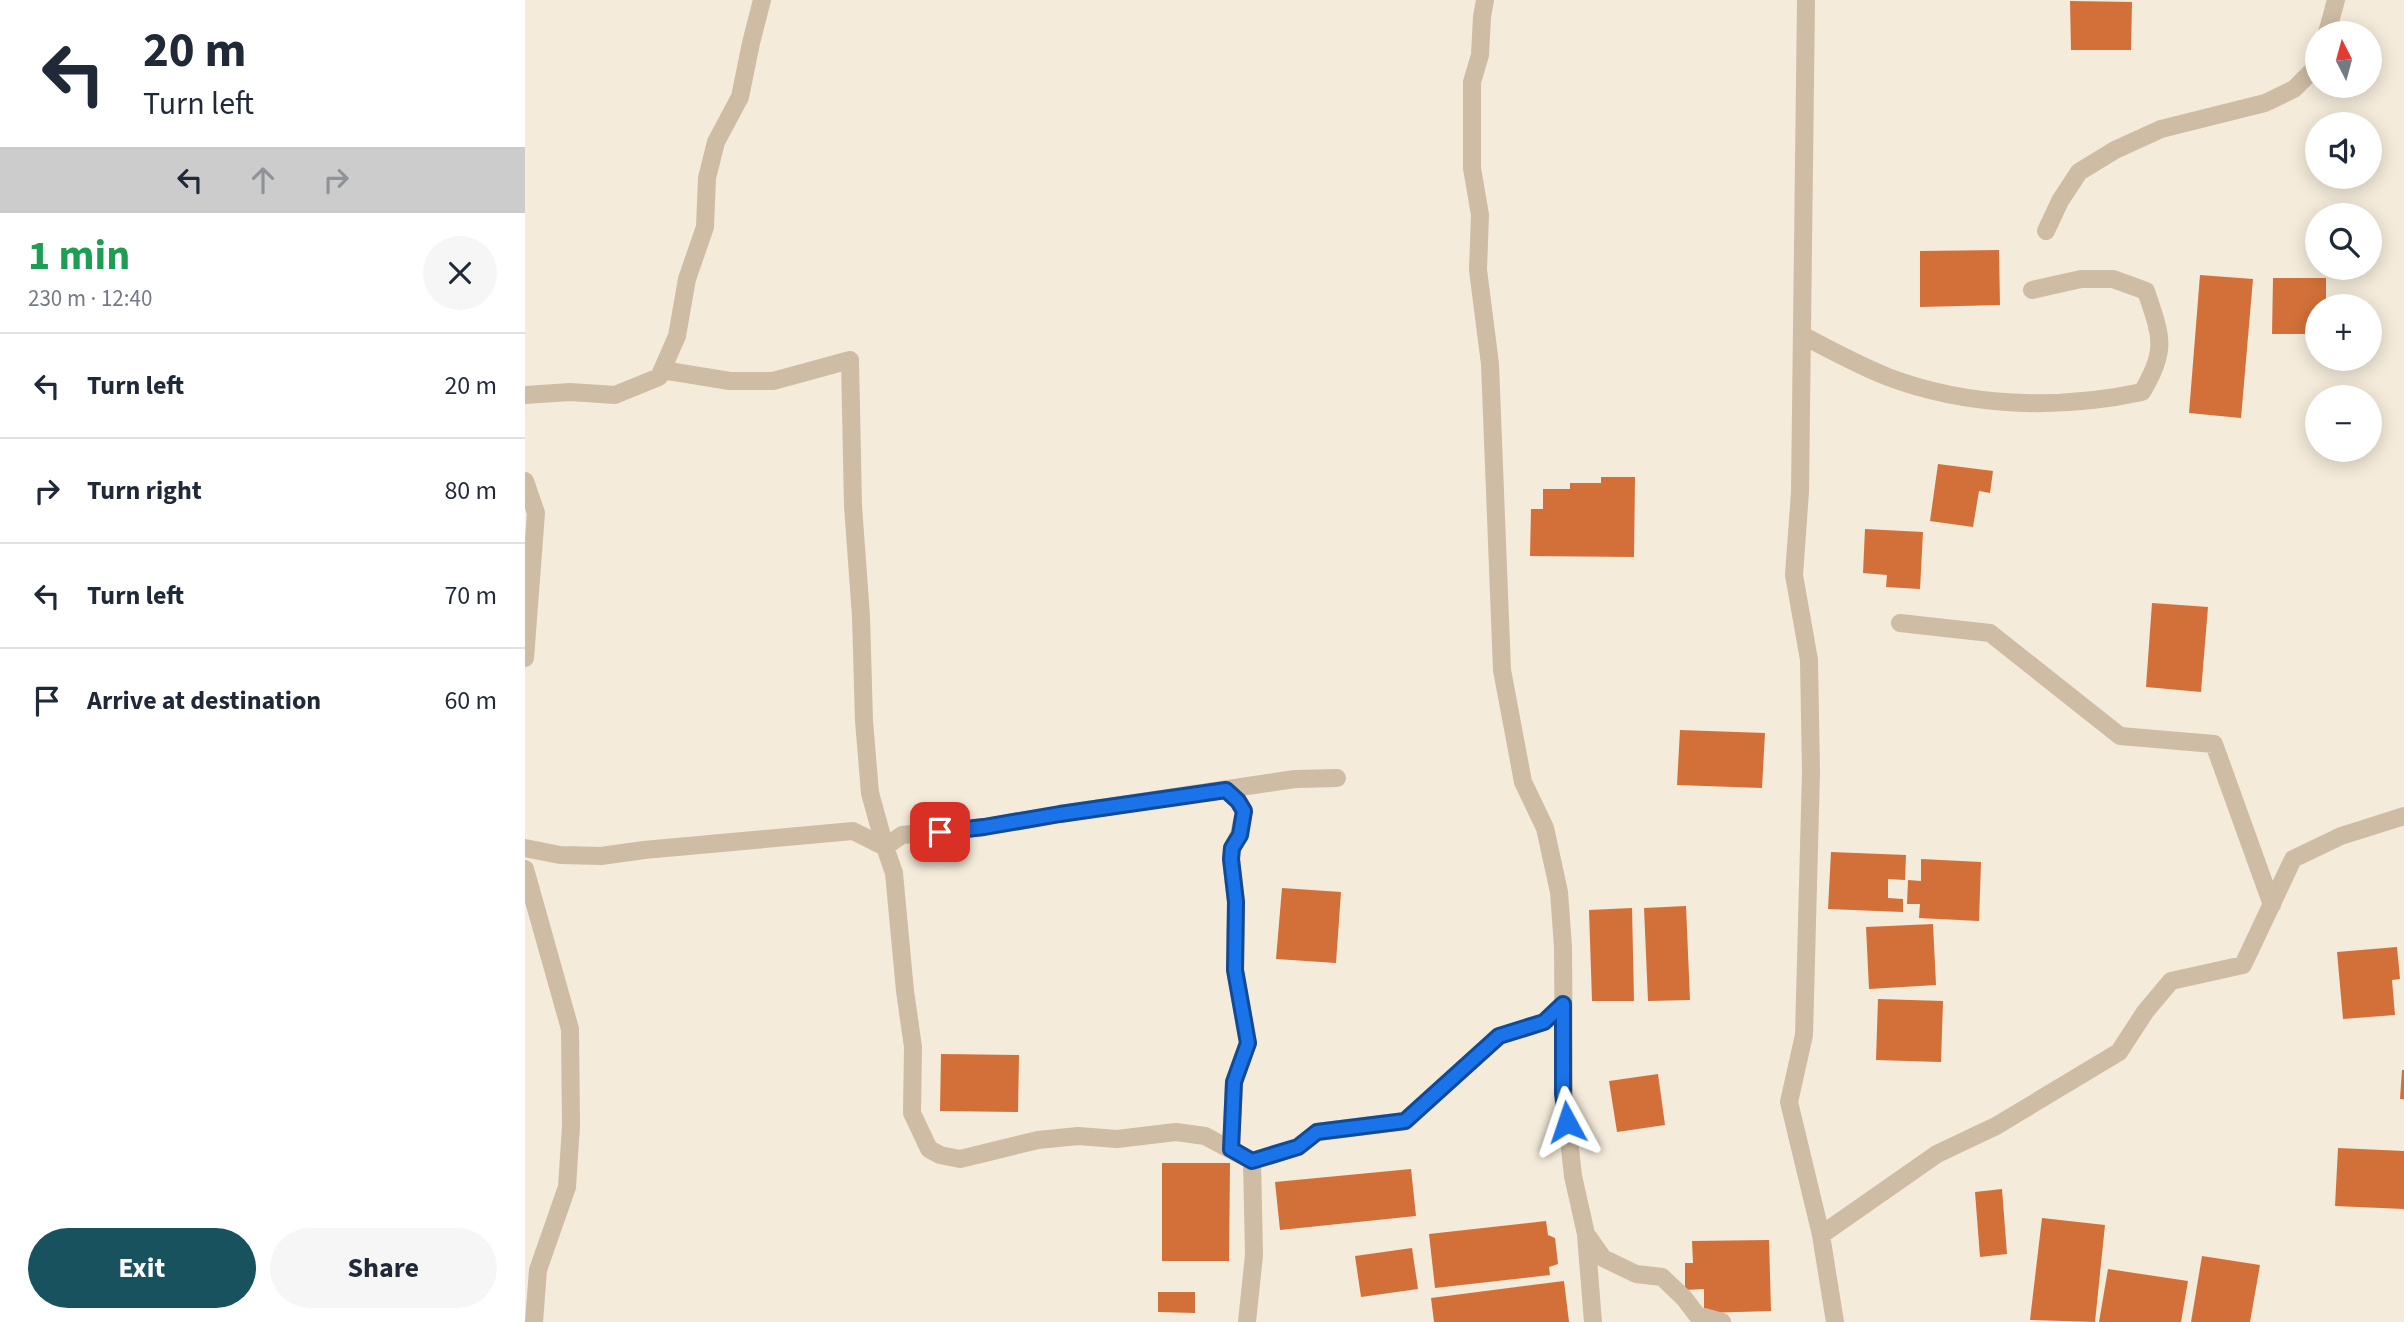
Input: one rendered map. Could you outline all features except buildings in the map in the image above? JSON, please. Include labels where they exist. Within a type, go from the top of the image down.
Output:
[{"type":"street","points":[[525,395],[570,392],[615,394],[659,377],[677,336],[687,279],[705,227],[707,178],[716,142],[740,97],[762,0]]},
{"type":"street","points":[[1485,0],[1480,55],[1472,82],[1472,155],[1480,215],[1478,270],[1490,364],[1502,670],[1523,782],[1545,828],[1559,892],[1563,1094],[1573,1176],[1586,1234],[1593,1322]]},
{"type":"street","points":[[1806,0],[1800,492],[1794,575],[1809,660],[1811,772],[1804,1035],[1789,1102],[1821,1235],[1835,1322]]},
{"type":"street","points":[[2330,21],[2336,0]]},
{"type":"street","points":[[2046,231],[2060,201],[2079,172],[2097,161],[2161,129],[2265,103],[2294,89],[2305,78]]},
{"type":"street","points":[[1801,335],[1890,378],[2000,402],[2064,402],[2122,397],[2141,392],[2156,369],[2161,336],[2147,290],[2113,279],[2081,279],[2032,290]]},
{"type":"street","points":[[662,370],[730,381],[773,381],[850,360],[853,506],[870,793],[894,873],[913,1047],[910,1101],[912,1113],[929,1149],[960,1160],[1038,1140],[1078,1136],[1117,1139],[1176,1132],[1205,1136],[1252,1161],[1298,1147],[1317,1132],[1405,1121],[1499,1036],[1544,1022],[1563,1004]]},
{"type":"street","points":[[525,481],[536,513],[525,658]]},
{"type":"street","points":[[1900,623],[1990,633],[2120,736],[2214,744],[2271,905]]},
{"type":"street","points":[[885,847],[902,835],[984,827],[1295,779],[1337,778]]},
{"type":"street","points":[[1226,790],[1244,811],[1240,835],[1232,848],[1231,859],[1236,902],[1235,970],[1248,1043],[1234,1082],[1231,1149]]},
{"type":"street","points":[[1821,1235],[1937,1154],[1996,1126],[2119,1052],[2145,1012],[2171,981],[2243,965],[2293,859],[2341,836],[2404,816]]},
{"type":"street","points":[[525,848],[560,855],[601,856],[644,849],[853,831],[885,847]]},
{"type":"street","points":[[525,869],[570,1029],[571,1126],[568,1187],[538,1270],[534,1322]]},
{"type":"street","points":[[1247,1322],[1254,1255],[1252,1161]]},
{"type":"street","points":[[1586,1234],[1603,1258],[1636,1274],[1661,1277],[1684,1297],[1697,1315],[1722,1322]]},
{"type":"route","points":[[940,832],[1226,790],[1238,801],[1244,811],[1240,835],[1232,848],[1231,859],[1236,902],[1235,970],[1248,1043],[1234,1082],[1231,1149],[1252,1161],[1298,1147],[1317,1132],[1405,1121],[1499,1036],[1544,1022],[1563,1004],[1563,1094],[1567,1122]]}]
